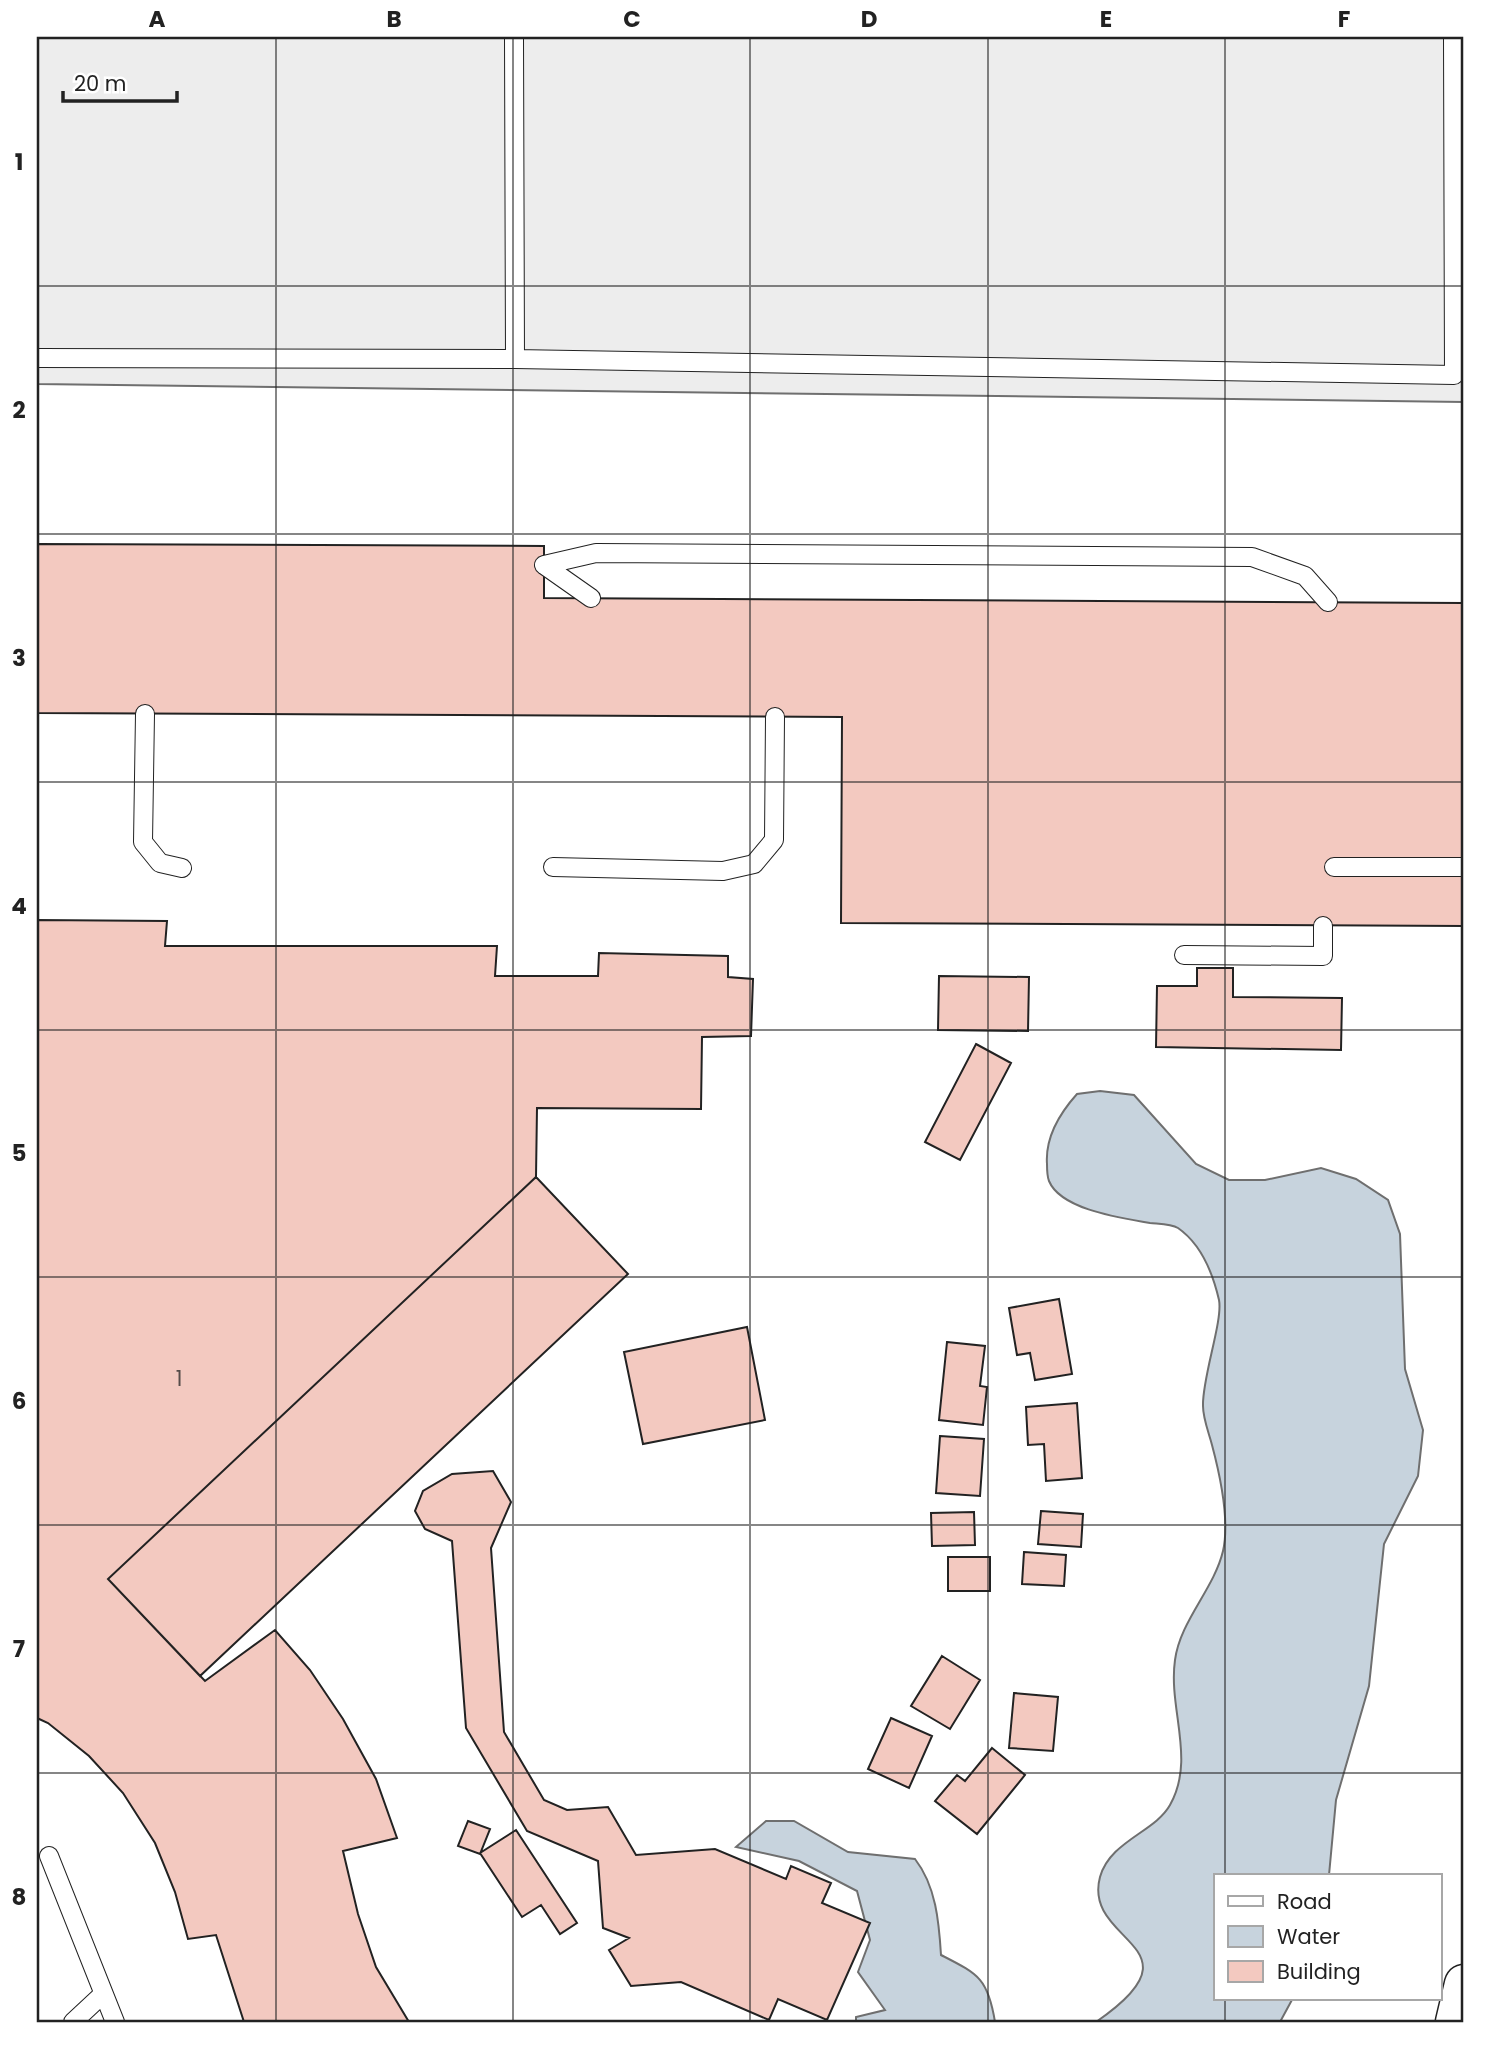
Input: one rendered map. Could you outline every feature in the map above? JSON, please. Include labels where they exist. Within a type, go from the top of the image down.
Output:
[{"type":"main road","points":[[1455,2022],[1464,1983]]},
{"type":"lane","points":[[514,37],[514,359]]},
{"type":"lane","points":[[37,358],[514,359],[1454,375],[1453,37]]},
{"type":"lane","points":[[591,598],[544,565],[596,553],[1252,557],[1305,576],[1328,602]]},
{"type":"lane","points":[[145,714],[143,842],[160,863],[182,868]]},
{"type":"lane","points":[[554,867],[723,871],[754,864],[774,840],[775,717]]},
{"type":"lane","points":[[1334,867],[1464,867]]},
{"type":"lane","points":[[1184,955],[1323,957],[1323,926]]},
{"type":"lane","points":[[50,1856],[102,1995],[115,2022]]},
{"type":"lane","points":[[73,2022],[102,1995]]},
{"type":"shaded area","points":[[37,37],[1464,37],[1464,402],[37,384]]},
{"type":"water","points":[[1100,1091],[1134,1095],[1196,1164],[1229,1180],[1265,1180],[1321,1168],[1356,1179],[1388,1200],[1400,1234],[1405,1369],[1423,1430],[1418,1476],[1384,1544],[1369,1686],[1336,1800],[1329,1874],[1214,1874],[1214,2000],[1292,2000],[1280,2022],[1096,2022],[1128,1996],[1141,1976],[1142,1960],[1108,1917],[1099,1899],[1100,1877],[1113,1854],[1163,1814],[1177,1788],[1181,1752],[1175,1697],[1175,1660],[1183,1632],[1219,1565],[1225,1539],[1225,1512],[1203,1411],[1219,1309],[1219,1300],[1209,1270],[1193,1242],[1178,1228],[1094,1211],[1079,1206],[1056,1191],[1048,1179],[1048,1144],[1060,1117],[1077,1094]]},
{"type":"water","points":[[766,1821],[794,1821],[848,1852],[915,1859],[932,1893],[941,1955],[964,1967],[985,1986],[995,2022],[856,2022],[856,2017],[885,2010],[858,1972],[870,1940],[857,1891],[799,1861],[736,1847]]},
{"type":"building","points":[[37,544],[544,546],[544,598],[1464,603],[1464,926],[841,923],[842,717],[37,713]]},
{"type":"building","points":[[37,920],[167,921],[165,946],[497,946],[495,976],[598,976],[599,953],[728,956],[728,977],[753,979],[751,1036],[702,1037],[701,1109],[537,1108],[536,1177],[108,1579],[205,1681],[275,1630],[310,1670],[343,1719],[376,1779],[397,1838],[343,1851],[358,1914],[376,1967],[409,2022],[244,2022],[216,1935],[188,1939],[175,1892],[155,1843],[123,1793],[89,1756],[48,1723],[37,1718]]},
{"type":"building","points":[[1197,968],[1233,968],[1233,997],[1342,998],[1341,1050],[1156,1047],[1157,986],[1197,986]]},
{"type":"building","points":[[939,976],[1029,977],[1028,1031],[938,1030]]},
{"type":"building","points":[[976,1044],[1011,1063],[960,1160],[925,1142]]},
{"type":"building","points":[[536,1177],[628,1274],[200,1676],[108,1579]]},
{"type":"building","points":[[1059,1299],[1072,1374],[1035,1380],[1030,1353],[1017,1355],[1009,1308]]},
{"type":"building","points":[[747,1327],[765,1420],[643,1444],[624,1352]]},
{"type":"building","points":[[947,1342],[985,1346],[980,1386],[987,1387],[983,1425],[939,1420]]},
{"type":"building","points":[[1077,1403],[1082,1478],[1046,1481],[1044,1444],[1028,1445],[1026,1407]]},
{"type":"building","points":[[940,1436],[984,1439],[980,1496],[936,1493]]},
{"type":"building","points":[[493,1471],[511,1502],[491,1548],[504,1732],[544,1800],[567,1810],[608,1807],[636,1855],[715,1849],[786,1879],[791,1866],[831,1883],[822,1903],[870,1923],[827,2020],[778,1999],[769,2020],[681,1982],[631,1986],[609,1950],[629,1938],[603,1928],[598,1861],[527,1831],[466,1728],[452,1541],[425,1529],[415,1511],[423,1491],[452,1474]]},
{"type":"building","points":[[1041,1511],[1083,1514],[1081,1547],[1038,1544]]},
{"type":"building","points":[[974,1512],[975,1545],[932,1546],[931,1513]]},
{"type":"building","points":[[1024,1552],[1066,1555],[1064,1586],[1022,1584]]},
{"type":"building","points":[[948,1557],[990,1557],[990,1591],[948,1591]]},
{"type":"building","points":[[942,1656],[980,1680],[950,1729],[911,1706]]},
{"type":"building","points":[[1014,1693],[1058,1697],[1053,1751],[1009,1748]]},
{"type":"building","points":[[891,1718],[932,1736],[909,1788],[868,1769]]},
{"type":"building","points":[[992,1748],[1025,1775],[977,1834],[935,1801],[957,1775],[965,1781]]},
{"type":"building","points":[[468,1821],[490,1829],[480,1854],[458,1846]]},
{"type":"building","points":[[516,1830],[577,1923],[560,1934],[541,1905],[522,1917],[480,1853]]}]
